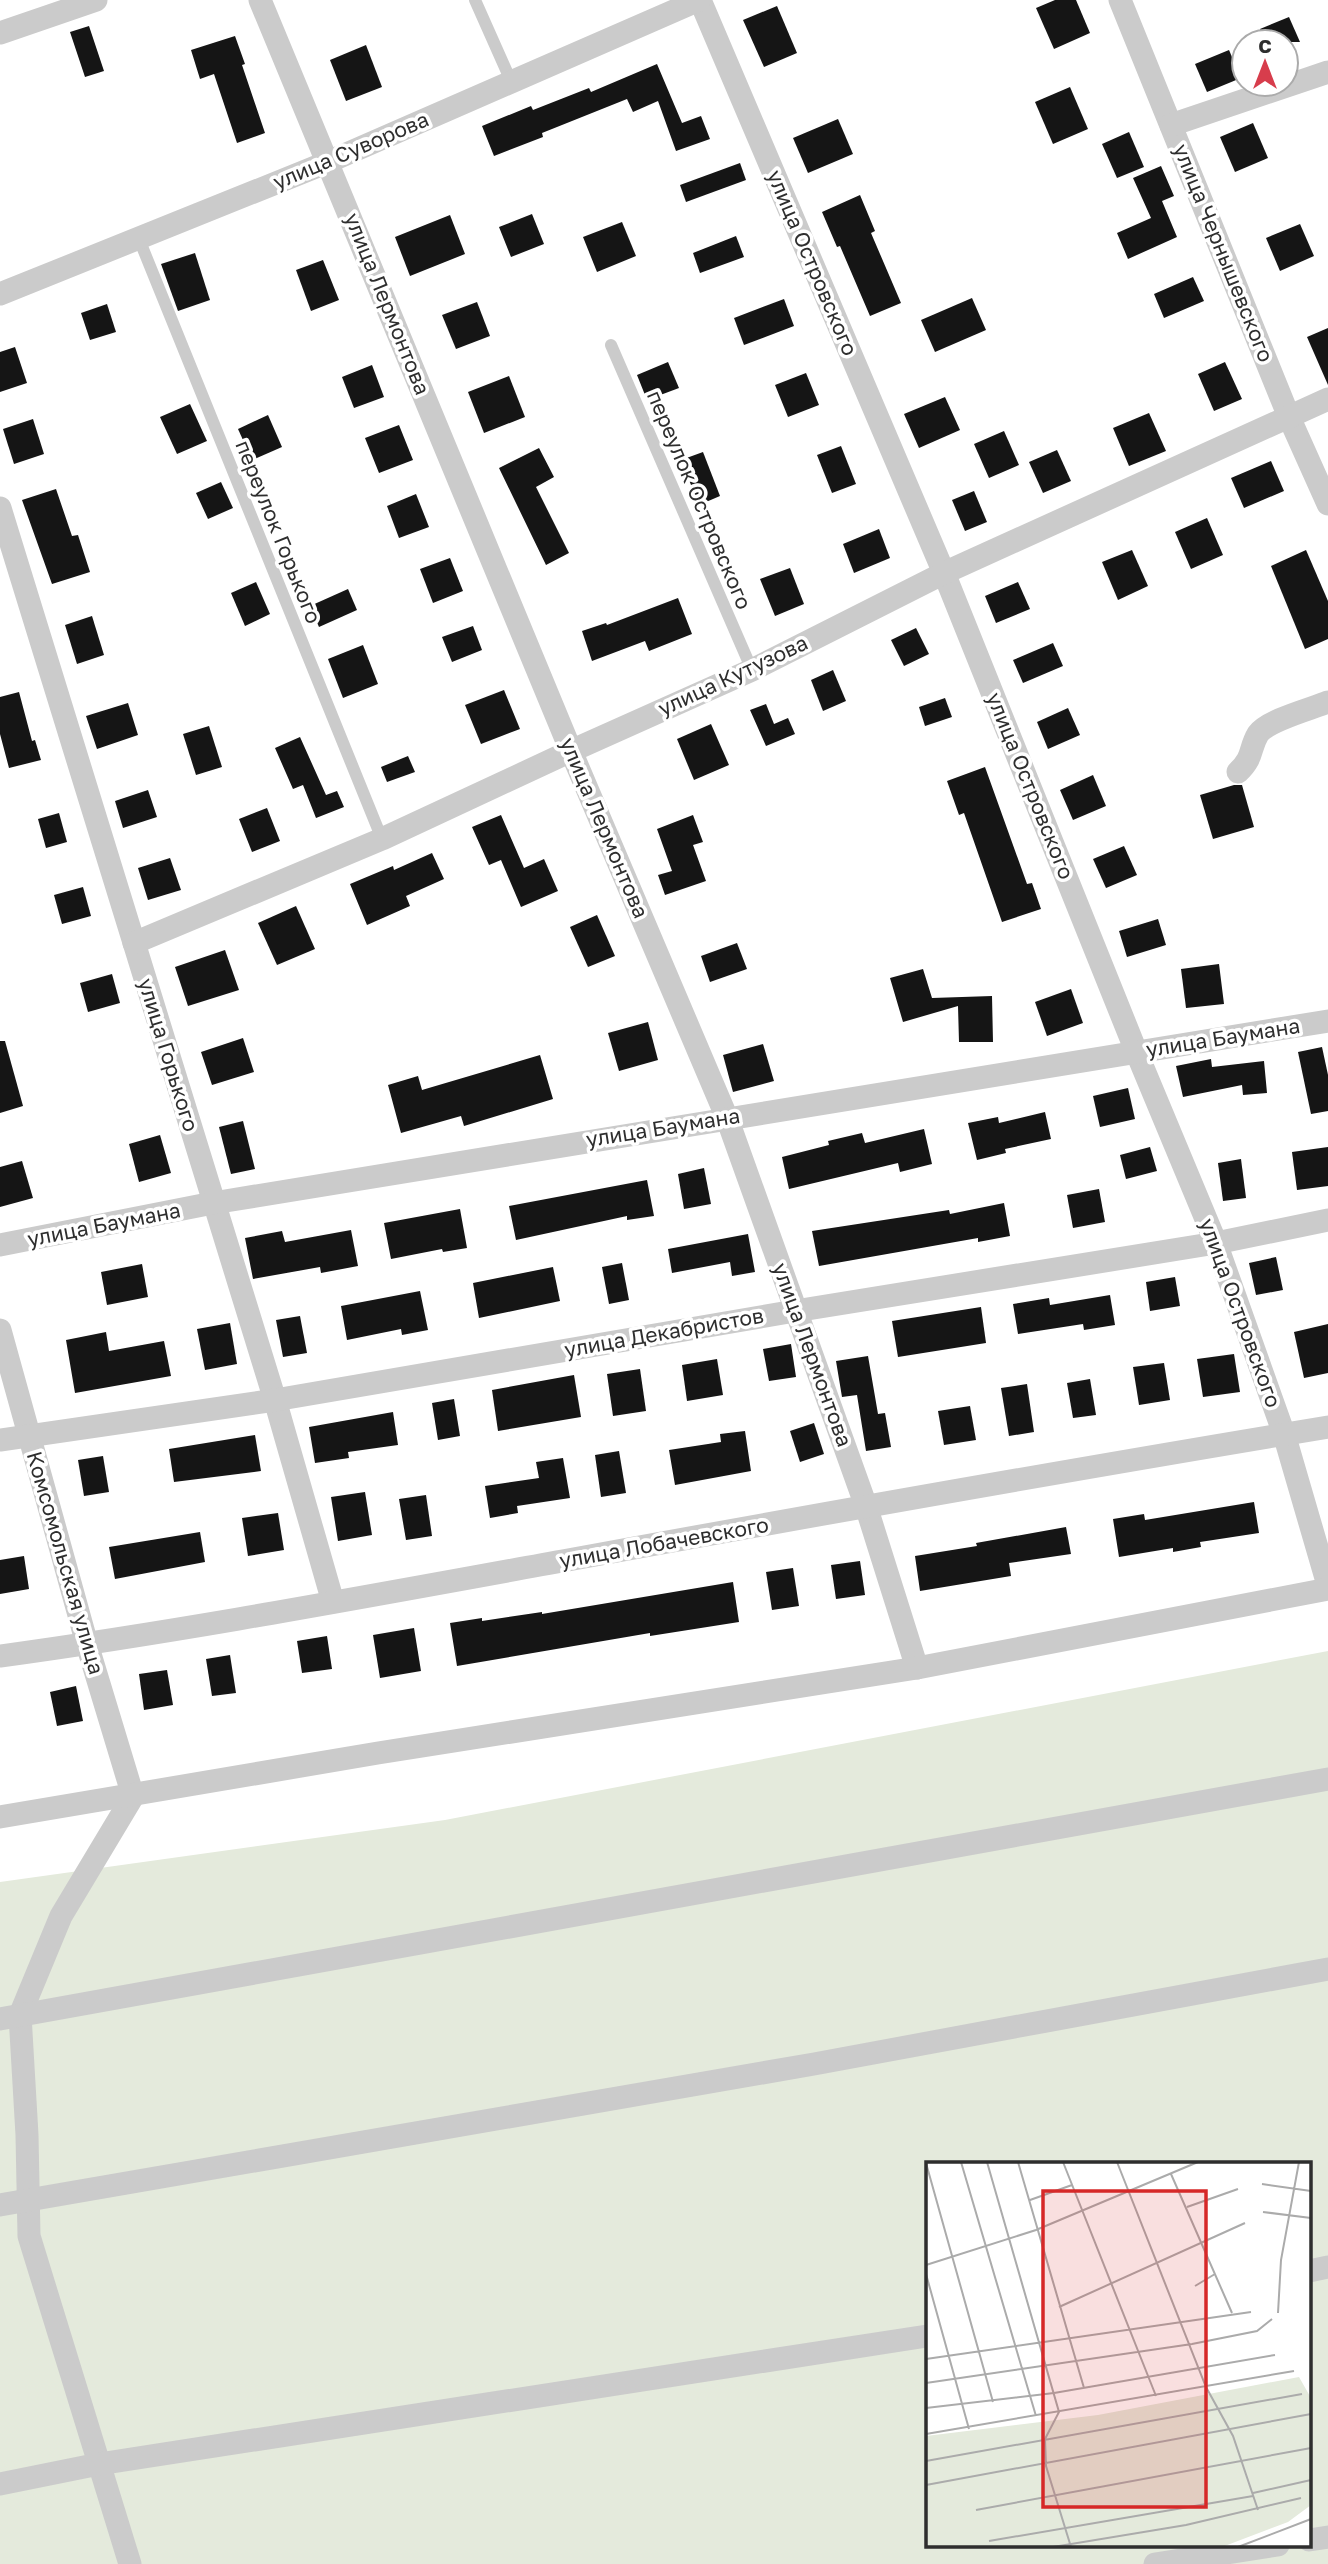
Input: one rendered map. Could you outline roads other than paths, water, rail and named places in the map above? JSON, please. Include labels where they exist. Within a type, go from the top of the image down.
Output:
[{"type":"street","points":[[0,33],[96,0]]},
{"type":"street","name":"улица Лермонтова","points":[[260,0],[571,751],[727,1118],[866,1506],[916,1668]]},
{"type":"street","name":"улица Суворова","points":[[0,294],[328,162],[700,0]]},
{"type":"street","name":"улица Островского","points":[[700,0],[944,573],[1216,1243],[1284,1434],[1328,1587]]},
{"type":"street","name":"улица Чернышевского","points":[[1120,0],[1289,417],[1328,504]]},
{"type":"street","points":[[1171,125],[1328,72]]},
{"type":"street","name":"улица Кутузова","points":[[134,943],[382,839],[752,670],[944,573],[1328,399]]},
{"type":"street","name":"улица Горького","points":[[0,508],[275,1399],[333,1602]]},
{"type":"street","points":[[1238,772],[1246,765],[1259,733],[1266,726],[1328,702]]},
{"type":"street","name":"улица Баумана","points":[[0,1245],[213,1203],[1328,1021]]},
{"type":"street","name":"улица Декабристов","points":[[0,1440],[275,1399],[1216,1243],[1328,1220]]},
{"type":"street","name":"Комсомольская улица","points":[[0,1330],[133,1796]]},
{"type":"street","name":"улица Лобачевского","points":[[0,1656],[88,1644],[333,1602],[866,1506],[1328,1427]]},
{"type":"street","points":[[0,1817],[378,1753],[916,1668],[1328,1587]]},
{"type":"street","points":[[10,2017],[1328,1779]]},
{"type":"street","points":[[130,2564],[29,2236],[29,2200],[10,2017],[61,1916],[133,1796]]},
{"type":"street","points":[[0,2205],[814,2064],[1328,1969]]},
{"type":"street","points":[[1310,2271],[1328,2267]]},
{"type":"street","points":[[0,2484],[99,2464],[926,2336]]},
{"type":"street","points":[[1310,2540],[1328,2537]]},
{"type":"street","points":[[1155,2564],[1272,2546]]},
{"type":"lane","points":[[475,0],[511,81]]},
{"type":"lane","name":"переулок Горького","points":[[138,239],[382,839]]},
{"type":"lane","name":"переулок Островского","points":[[611,345],[752,670]]}]
